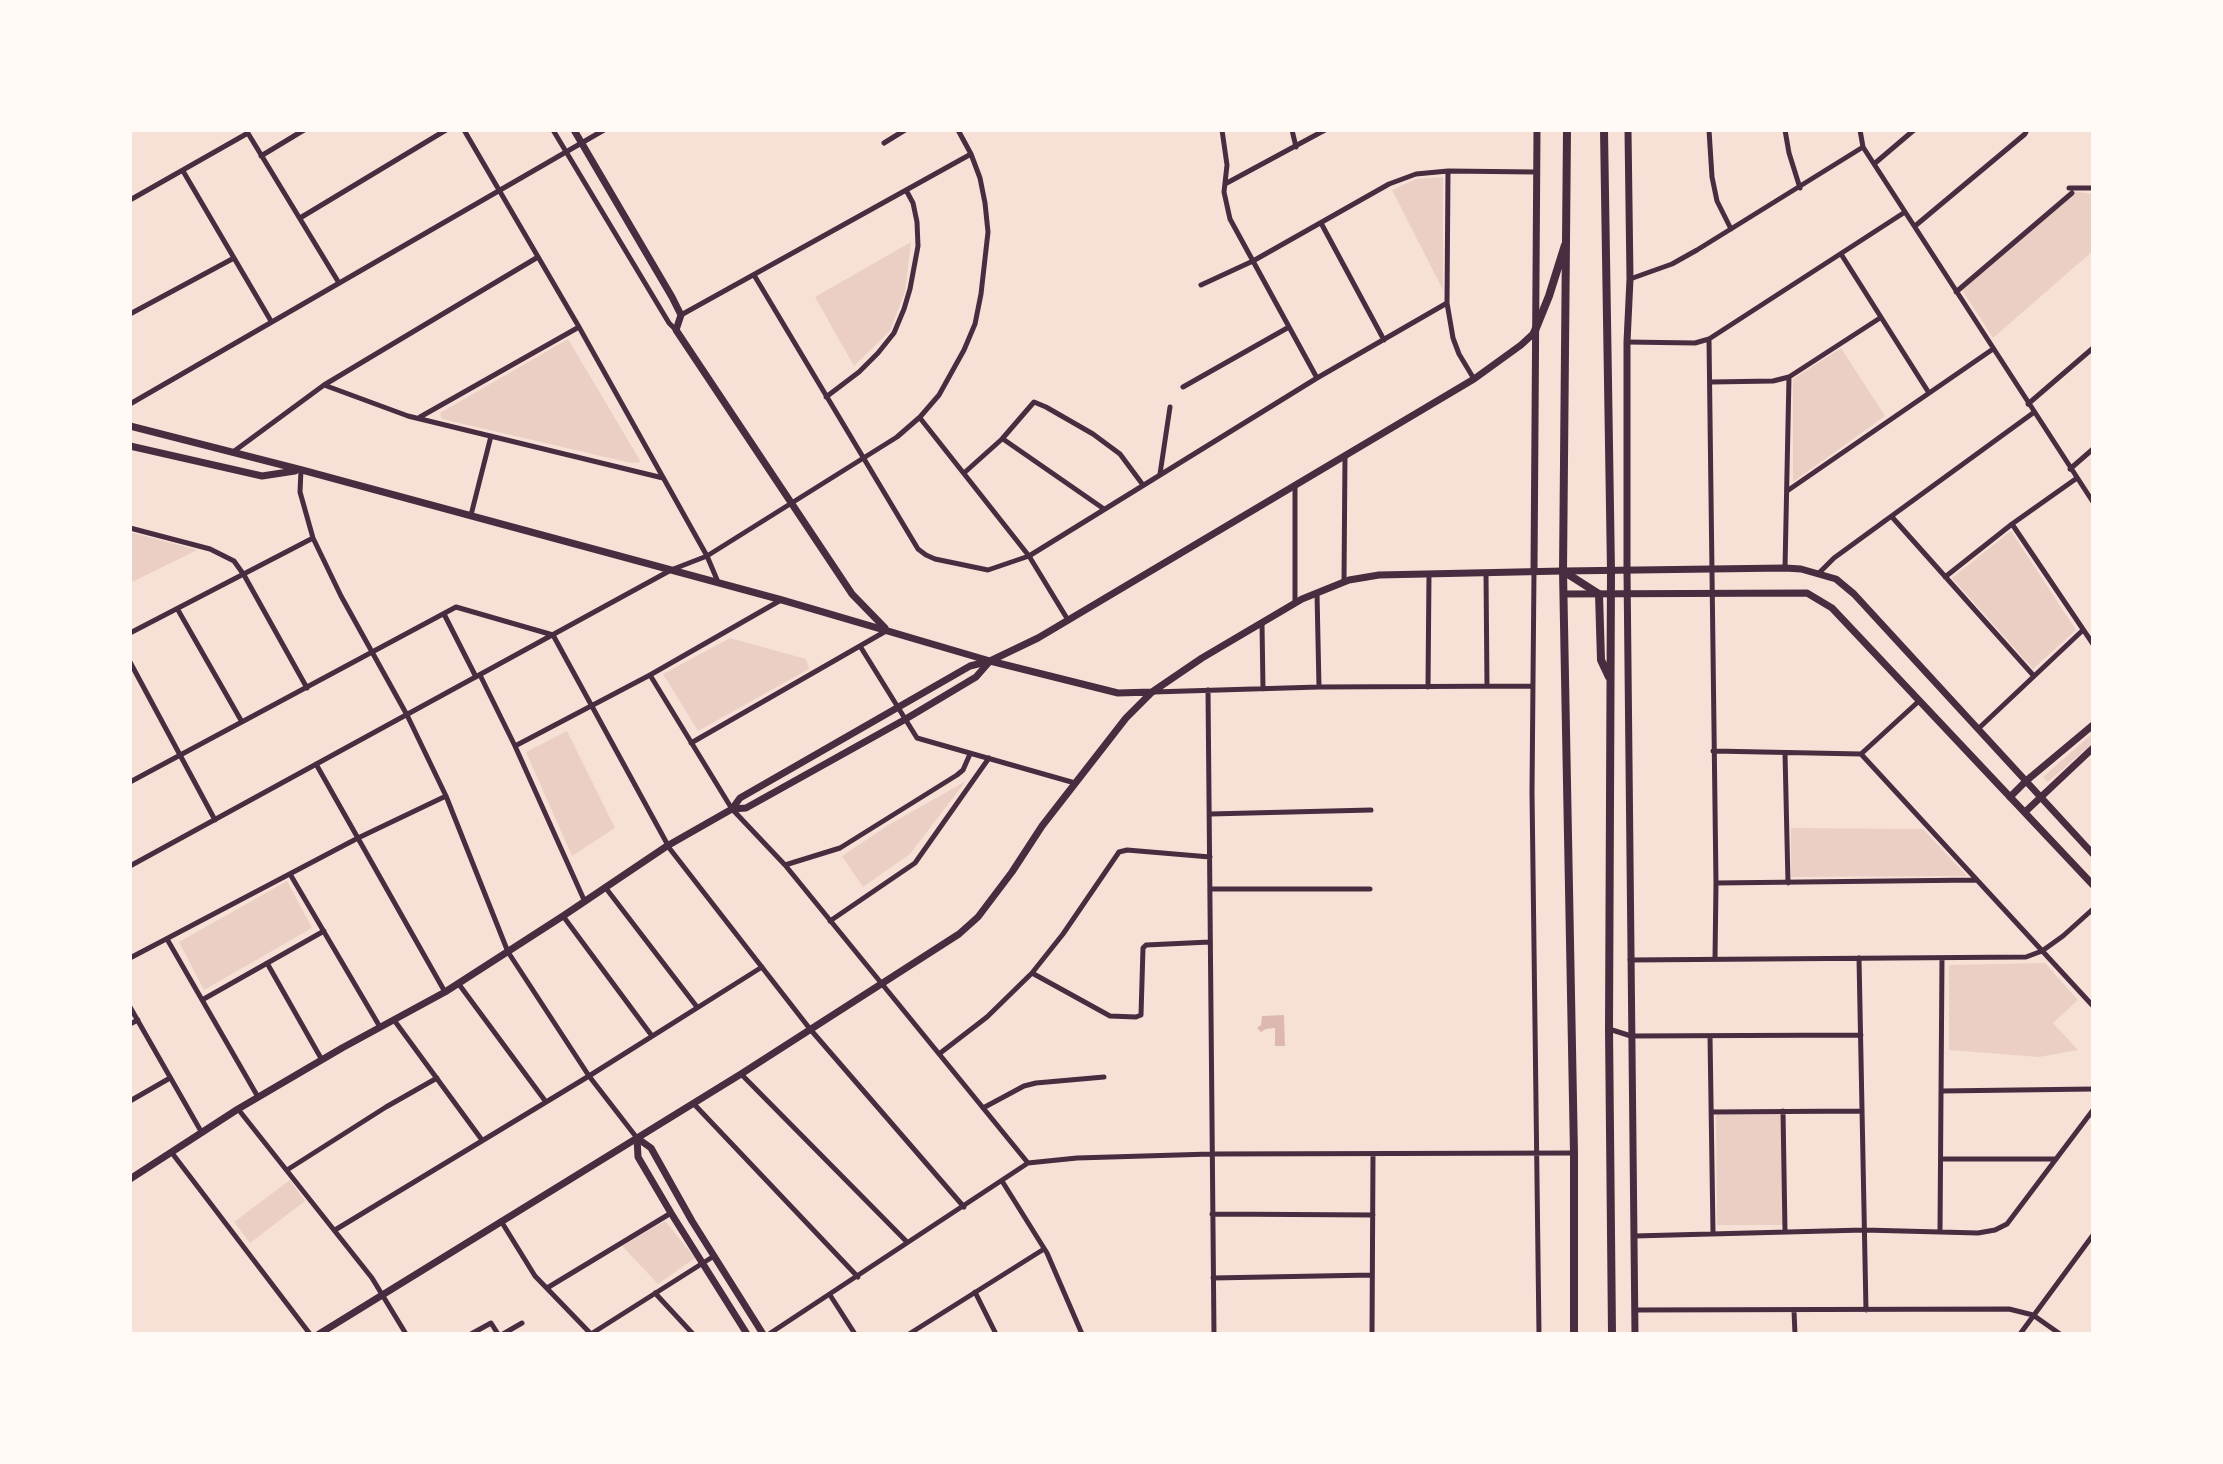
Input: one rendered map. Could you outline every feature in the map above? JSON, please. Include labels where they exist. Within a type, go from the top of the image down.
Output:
[{"type":"main road","points":[[1567,130],[1563,571],[1574,1153],[1574,1334]]},
{"type":"main road","points":[[1604,130],[1611,571],[1609,1029],[1612,1334]]},
{"type":"main road","points":[[1534,333],[1568,233]]},
{"type":"main road","points":[[1563,571],[1599,594],[1601,660],[1609,679]]},
{"type":"street","points":[[261,156],[304,130]]},
{"type":"street","points":[[300,218],[446,130]]},
{"type":"street","points":[[464,130],[664,478],[707,556],[718,583]]},
{"type":"street","points":[[553,130],[669,323],[852,594],[887,630]]},
{"type":"street","points":[[574,130],[681,315]]},
{"type":"street","points":[[130,404],[604,130]]},
{"type":"street","points":[[884,143],[905,130]]},
{"type":"street","points":[[130,866],[671,570],[707,556],[897,437],[920,417],[953,372],[975,324],[988,232],[980,178],[958,130]]},
{"type":"street","points":[[1222,130],[1227,165],[1224,192],[1230,219],[1317,378]]},
{"type":"street","points":[[1292,130],[1296,147]]},
{"type":"street","points":[[1225,184],[1325,130]]},
{"type":"street","points":[[1537,130],[1532,792],[1539,1334]]},
{"type":"street","points":[[1628,130],[1627,593],[1635,1334]]},
{"type":"street","points":[[1709,130],[1717,201],[1731,230]]},
{"type":"street","points":[[1785,130],[1800,188]]},
{"type":"street","points":[[1860,130],[1863,147],[2093,502]]},
{"type":"street","points":[[1874,164],[1914,130]]},
{"type":"street","points":[[1915,226],[2027,130]]},
{"type":"street","points":[[130,200],[247,132],[339,283]]},
{"type":"street","points":[[1630,279],[1672,264],[1863,147]]},
{"type":"street","points":[[676,330],[681,315],[971,154]]},
{"type":"street","points":[[183,171],[271,321]]},
{"type":"street","points":[[1201,285],[1253,261],[1389,184],[1416,174],[1448,171],[1537,172]]},
{"type":"street","points":[[1448,171],[1447,303],[1453,338],[1474,379]]},
{"type":"street","points":[[1956,292],[2070,190],[2093,188]]},
{"type":"street","points":[[826,397],[878,353],[894,333],[904,309],[918,246],[913,203],[906,190]]},
{"type":"street","points":[[1627,342],[1695,343],[1709,339],[1905,212]]},
{"type":"street","points":[[1321,223],[1384,340]]},
{"type":"street","points":[[1841,254],[1929,393]]},
{"type":"street","points":[[233,452],[324,385],[538,257]]},
{"type":"street","points":[[131,312],[234,258]]},
{"type":"street","points":[[754,275],[918,549],[926,555],[979,569],[998,567],[1029,556],[1317,378],[1447,303]]},
{"type":"street","points":[[1711,382],[1773,381],[1789,377],[1880,318]]},
{"type":"street","points":[[419,418],[579,327]]},
{"type":"street","points":[[1183,387],[1289,327]]},
{"type":"street","points":[[130,1179],[238,1109],[445,992],[667,846],[732,809],[740,798],[970,666],[990,661],[1038,638],[1474,379],[1534,333]]},
{"type":"street","points":[[1709,339],[1715,959]]},
{"type":"street","points":[[2028,404],[2093,348]]},
{"type":"street","points":[[1787,491],[1993,349]]},
{"type":"street","points":[[1785,568],[1789,377]]},
{"type":"street","points":[[324,385],[408,416],[664,478]]},
{"type":"street","points":[[964,473],[1002,439],[1034,402],[1093,434],[1120,454],[1143,485]]},
{"type":"street","points":[[1160,475],[1170,407]]},
{"type":"street","points":[[1819,573],[1834,558],[2033,413]]},
{"type":"street","points":[[920,417],[1029,556],[1068,620]]},
{"type":"street","points":[[130,426],[471,515],[990,661],[1118,693],[1319,687],[1533,686]]},
{"type":"street","points":[[471,515],[491,436]]},
{"type":"street","points":[[1002,439],[1104,509]]},
{"type":"street","points":[[130,446],[262,476],[302,470]]},
{"type":"street","points":[[2070,469],[2093,449]]},
{"type":"street","points":[[1344,581],[1345,456]]},
{"type":"street","points":[[302,470],[300,492],[313,538],[341,596],[407,715],[446,796],[508,952],[589,1076],[637,1138],[651,1148],[763,1334]]},
{"type":"street","points":[[1945,577],[2077,478]]},
{"type":"street","points":[[1295,486],[1295,604]]},
{"type":"street","points":[[1892,517],[2033,675]]},
{"type":"street","points":[[2012,524],[2093,644]]},
{"type":"street","points":[[130,528],[210,549],[234,561],[307,688]]},
{"type":"street","points":[[130,633],[313,538]]},
{"type":"street","points":[[319,1334],[741,1074],[959,934],[978,917],[1075,783],[1126,718],[1152,692],[1262,623],[1317,592],[1344,581],[1379,575],[1785,568],[1836,579],[1854,594],[2093,854]]},
{"type":"street","points":[[1486,573],[1487,686]]},
{"type":"street","points":[[1428,687],[1429,574]]},
{"type":"street","points":[[1317,592],[1319,687]]},
{"type":"street","points":[[1564,594],[1807,593],[1832,608],[2093,885]]},
{"type":"street","points":[[515,746],[650,675],[782,600]]},
{"type":"street","points":[[130,782],[456,607],[553,635],[667,846],[810,1029],[964,1207]]},
{"type":"street","points":[[178,610],[242,722]]},
{"type":"street","points":[[444,614],[515,746],[585,902]]},
{"type":"street","points":[[1262,623],[1263,689]]},
{"type":"street","points":[[691,743],[887,630]]},
{"type":"street","points":[[1978,729],[2083,630]]},
{"type":"street","points":[[860,646],[917,738],[1075,783]]},
{"type":"street","points":[[732,809],[746,808],[904,720],[976,677],[990,661]]},
{"type":"street","points":[[130,662],[215,820]]},
{"type":"street","points":[[650,675],[732,809],[785,865],[1028,1163]]},
{"type":"street","points":[[1208,690],[1214,1334]]},
{"type":"street","points":[[1713,751],[1861,754],[1919,701]]},
{"type":"street","points":[[2010,797],[2093,725]]},
{"type":"street","points":[[2025,812],[2093,748]]},
{"type":"street","points":[[1785,753],[1788,883]]},
{"type":"street","points":[[785,865],[840,848],[957,775],[963,770],[970,754]]},
{"type":"street","points":[[1861,754],[2093,1006]]},
{"type":"street","points":[[830,921],[915,863],[989,758]]},
{"type":"street","points":[[316,764],[445,992]]},
{"type":"street","points":[[131,956],[358,838],[446,796]]},
{"type":"street","points":[[1210,814],[1371,810]]},
{"type":"street","points":[[939,1054],[987,1017],[1032,973],[1123,850],[1210,857]]},
{"type":"street","points":[[290,874],[381,1028]]},
{"type":"street","points":[[1716,883],[1977,880]]},
{"type":"street","points":[[605,887],[697,1007]]},
{"type":"street","points":[[1210,889],[1370,889]]},
{"type":"street","points":[[1630,960],[2026,957],[2042,951],[2063,936],[2093,909]]},
{"type":"street","points":[[563,916],[652,1036]]},
{"type":"street","points":[[202,1000],[324,931]]},
{"type":"street","points":[[167,939],[259,1098]]},
{"type":"street","points":[[1032,973],[1110,1016],[1136,1017],[1141,1015],[1143,948],[1146,945],[1210,942]]},
{"type":"street","points":[[1859,958],[1866,1310]]},
{"type":"street","points":[[1940,1232],[1942,958]]},
{"type":"street","points":[[267,963],[322,1060]]},
{"type":"street","points":[[335,1230],[762,967]]},
{"type":"street","points":[[458,983],[546,1102]]},
{"type":"street","points":[[130,1007],[202,1133]]},
{"type":"street","points":[[130,1024],[138,1020]]},
{"type":"street","points":[[394,1020],[482,1140]]},
{"type":"street","points":[[1609,1029],[1631,1036],[1861,1035]]},
{"type":"street","points":[[1710,1036],[1713,1232]]},
{"type":"street","points":[[741,1074],[907,1242]]},
{"type":"street","points":[[983,1108],[1024,1086],[1104,1077]]},
{"type":"street","points":[[130,1101],[170,1078]]},
{"type":"street","points":[[287,1170],[437,1078]]},
{"type":"street","points":[[1941,1091],[2093,1089]]},
{"type":"street","points":[[693,1103],[858,1277]]},
{"type":"street","points":[[238,1109],[372,1278],[406,1334]]},
{"type":"street","points":[[1634,1236],[1713,1232],[1995,1230],[2007,1224],[2093,1110]]},
{"type":"street","points":[[1783,1111],[1785,1231]]},
{"type":"street","points":[[1711,1112],[1862,1111]]},
{"type":"street","points":[[637,1138],[638,1157],[747,1334]]},
{"type":"street","points":[[172,1153],[310,1334]]},
{"type":"street","points":[[769,1334],[1028,1163],[1077,1158],[1211,1154],[1574,1153]]},
{"type":"street","points":[[1372,1334],[1373,1154]]},
{"type":"street","points":[[1941,1159],[2056,1159]]},
{"type":"street","points":[[1002,1181],[1044,1249],[1082,1334]]},
{"type":"street","points":[[547,1288],[671,1213]]},
{"type":"street","points":[[1212,1214],[1373,1215]]},
{"type":"street","points":[[501,1221],[535,1276],[591,1334],[714,1256]]},
{"type":"street","points":[[2020,1334],[2093,1235]]},
{"type":"street","points":[[909,1334],[1044,1249]]},
{"type":"street","points":[[1213,1278],[1372,1275]]},
{"type":"street","points":[[975,1292],[996,1334]]},
{"type":"street","points":[[655,1293],[691,1333]]},
{"type":"street","points":[[830,1295],[855,1334]]},
{"type":"street","points":[[1635,1310],[2009,1309],[2033,1315],[2060,1334]]},
{"type":"street","points":[[1794,1311],[1795,1334]]},
{"type":"street","points":[[471,1334],[491,1323],[500,1334],[522,1323]]},
{"type":"shaded area","points":[[1443,177],[1443,290],[1392,190],[1416,179]]},
{"type":"shaded area","points":[[2072,191],[2093,194],[2093,251],[1993,338],[1960,287]]},
{"type":"shaded area","points":[[911,242],[905,292],[890,331],[854,366],[815,297]]},
{"type":"shaded area","points":[[568,339],[641,462],[631,463],[442,419],[440,413]]},
{"type":"shaded area","points":[[1841,348],[1885,416],[1793,482],[1793,379]]},
{"type":"shaded area","points":[[2011,531],[2076,630],[2033,669],[1952,578]]},
{"type":"shaded area","points":[[130,532],[197,550],[130,583]]},
{"type":"shaded area","points":[[730,638],[806,659],[809,669],[698,731],[663,674]]},
{"type":"shaded area","points":[[567,731],[615,828],[572,856],[526,752]]},
{"type":"shaded area","points":[[2093,733],[2093,743],[2048,782],[2043,777]]},
{"type":"shaded area","points":[[966,781],[910,854],[863,887],[842,856],[890,824]]},
{"type":"shaded area","points":[[1791,828],[1923,829],[1967,876],[1791,877]]},
{"type":"shaded area","points":[[287,881],[312,928],[204,990],[179,942]]},
{"type":"shaded area","points":[[2045,963],[2078,1000],[2053,1023],[2078,1050],[2039,1057],[1949,1050],[1949,965]]},
{"type":"shaded area","points":[[1284,1015],[1285,1046],[1275,1046],[1275,1028],[1261,1032],[1257,1028],[1261,1025],[1262,1016]]},
{"type":"shaded area","points":[[1716,1113],[1782,1113],[1783,1225],[1717,1225]]},
{"type":"shaded area","points":[[290,1180],[305,1201],[250,1243],[234,1222]]},
{"type":"shaded area","points":[[665,1221],[695,1258],[658,1284],[622,1246]]}]
